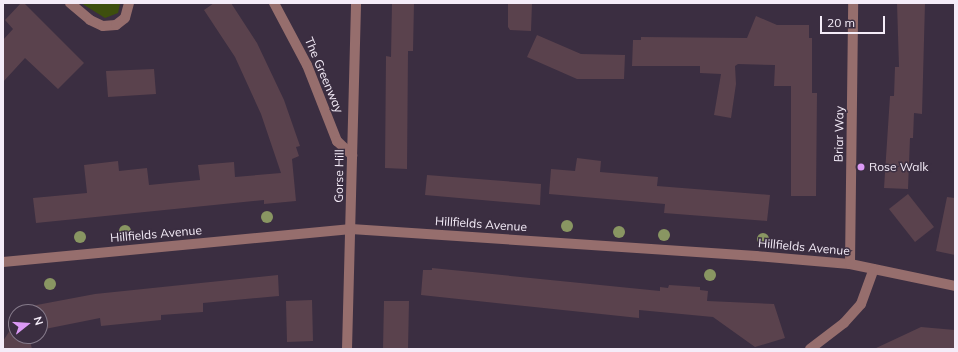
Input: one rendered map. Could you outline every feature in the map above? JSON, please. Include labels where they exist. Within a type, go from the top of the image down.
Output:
[{"type":"street","points":[[70,3],[90,20],[103,26],[116,25],[125,18],[129,3]]},
{"type":"street","name":"The Greenway","points":[[274,3],[307,65],[337,141],[352,155]]},
{"type":"street","name":"Gorse Hill","points":[[347,349],[356,3]]},
{"type":"street","name":"Briar Way","points":[[850,264],[853,3]]},
{"type":"street","name":"Hillfields Avenue","points":[[3,262],[351,229],[756,256],[850,264],[955,286]]},
{"type":"street","points":[[810,349],[844,323],[862,304],[874,269]]},
{"type":"green space","points":[[81,3],[120,4],[118,13],[105,18]]},
{"type":"building","points":[[21,3],[24,3],[84,63],[58,89],[25,58],[3,82],[3,40],[13,29],[5,20]]},
{"type":"building","points":[[214,3],[231,3],[257,43],[284,100],[300,146],[296,147],[299,156],[292,159],[296,201],[264,204],[264,200],[36,223],[33,198],[87,193],[84,165],[118,161],[119,171],[147,168],[149,185],[200,180],[198,165],[234,162],[235,177],[281,173],[261,114],[235,57],[204,10]]},
{"type":"building","points":[[392,3],[414,3],[413,51],[408,51],[407,169],[385,168],[386,56],[391,57]]},
{"type":"building","points":[[508,3],[532,3],[531,31],[510,30],[508,27]]},
{"type":"building","points":[[897,3],[925,3],[922,114],[914,113],[913,138],[910,138],[908,189],[884,188],[890,96],[894,96],[895,67],[899,67]]},
{"type":"building","points":[[756,16],[777,25],[809,25],[809,38],[812,38],[812,93],[817,93],[816,196],[791,196],[791,86],[774,86],[775,65],[738,64],[735,66],[736,84],[731,118],[714,115],[721,74],[700,73],[700,66],[632,66],[633,40],[641,40],[641,37],[747,38]]},
{"type":"building","points":[[537,35],[581,54],[625,55],[624,79],[577,79],[527,57]]},
{"type":"building","points":[[154,69],[156,94],[108,97],[106,71]]},
{"type":"building","points":[[577,158],[601,161],[600,172],[658,177],[657,186],[770,195],[767,221],[664,213],[665,204],[549,194],[551,169],[575,171]]},
{"type":"building","points":[[427,175],[541,184],[540,205],[425,195]]},
{"type":"building","points":[[908,194],[934,227],[915,242],[889,209]]},
{"type":"building","points":[[947,197],[955,198],[955,255],[936,251]]},
{"type":"building","points":[[432,268],[660,291],[660,287],[668,288],[669,285],[700,287],[700,290],[708,291],[707,301],[774,304],[785,338],[755,347],[713,317],[639,310],[639,318],[421,295],[423,270],[432,270]]},
{"type":"building","points":[[278,275],[279,296],[203,303],[203,312],[161,315],[161,320],[101,326],[100,318],[48,328],[48,304],[42,304],[95,294]]},
{"type":"building","points":[[312,300],[313,341],[287,342],[286,301]]},
{"type":"building","points":[[384,301],[409,301],[408,349],[383,349]]},
{"type":"building","points":[[921,327],[955,330],[955,349],[874,349]]},
{"type":"building","points":[[8,333],[8,344],[31,344],[32,349],[3,349],[3,341]]},
{"type":"place","name":"Rose Walk","points":[[861,167]]}]
